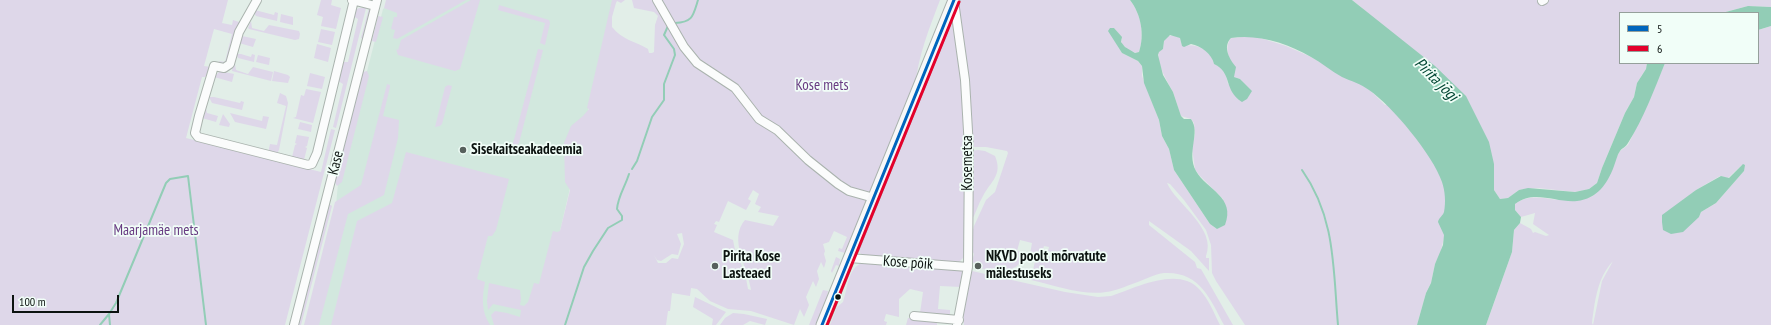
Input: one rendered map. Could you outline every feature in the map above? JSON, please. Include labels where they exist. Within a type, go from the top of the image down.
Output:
[{"type":"main road","points":[[822,325],[954,0]]},
{"type":"street","points":[[257,0],[239,32],[230,64],[224,68],[214,66],[195,134],[198,137],[308,165],[312,164],[317,153],[353,0],[376,3]]},
{"type":"street","points":[[658,0],[684,47],[696,63],[735,88],[759,118],[777,130],[808,160],[838,184],[849,190],[874,198]]},
{"type":"street","name":"Kosemetsa","points":[[954,0],[965,80],[969,148],[968,267],[958,322]]},
{"type":"street","name":"Kase","points":[[294,325],[376,3]]},
{"type":"street","name":"Kose põik","points":[[849,258],[968,267]]},
{"type":"street","points":[[914,316],[958,322]]},
{"type":"shaded area","name":"Sisekaitseakadeemia","points":[[391,0],[614,0],[538,325],[306,325],[336,205],[338,184],[383,9],[389,5]]},
{"type":"green space","name":"Maarjamäe mets","points":[[0,0],[228,0],[222,23],[232,25],[233,20],[242,23],[227,64],[220,64],[219,61],[225,62],[232,34],[214,29],[204,66],[211,67],[205,77],[202,77],[186,138],[321,172],[331,129],[335,130],[285,325],[0,325]]},
{"type":"green space","points":[[321,0],[332,0],[331,5],[341,8],[336,29],[321,26],[323,17],[317,15]]},
{"type":"green space","points":[[386,0],[466,0],[397,39],[393,38],[395,30],[391,29],[394,17],[397,17],[397,13],[384,8]]},
{"type":"green space","points":[[471,0],[480,0],[460,69],[455,71],[398,55],[396,49],[398,50],[401,40]]},
{"type":"green space","name":"Kose mets","points":[[612,0],[625,0],[621,3],[617,1],[616,3],[612,17],[612,27],[620,35],[643,46],[648,49],[649,53],[652,53],[654,52],[655,25],[658,16],[654,12],[634,8],[632,0],[940,0],[921,53],[915,87],[845,253],[838,251],[839,248],[842,249],[847,237],[834,231],[829,242],[823,244],[826,261],[824,268],[821,262],[817,271],[819,279],[816,287],[813,281],[806,297],[809,305],[804,317],[800,309],[794,325],[751,311],[728,309],[710,301],[697,289],[691,288],[690,296],[672,293],[670,311],[668,311],[666,325],[494,325],[491,315],[495,311],[520,317],[521,310],[493,304],[488,310],[487,301],[489,283],[520,290],[520,305],[524,306],[528,302],[534,283],[539,284],[553,231],[560,231],[570,190],[565,182],[564,143],[571,126],[583,116],[589,109],[587,108]],"holes":[[[753,190],[759,194],[755,204],[761,207],[758,212],[779,216],[773,226],[745,220],[740,228],[738,236],[740,254],[751,290],[748,289],[745,273],[735,250],[733,240],[714,232],[717,225],[714,224],[716,221],[719,222],[728,201],[746,210],[751,201],[748,199]],[[682,233],[684,244],[678,259],[672,258],[666,263],[658,263],[654,255],[657,260],[661,261],[672,254],[678,255],[681,244],[677,234]]]},
{"type":"green space","points":[[960,0],[1130,0],[1137,12],[1141,25],[1141,45],[1139,52],[1133,53],[1128,50],[1124,47],[1121,42],[1122,39],[1114,28],[1118,46],[1122,53],[1138,61],[1142,66],[1142,76],[1159,120],[1162,136],[1169,149],[1174,170],[1210,224],[1217,229],[1223,199],[1195,169],[1192,148],[1195,134],[1194,123],[1191,119],[1181,116],[1173,92],[1160,66],[1158,56],[1159,51],[1163,49],[1164,41],[1168,36],[1176,35],[1180,38],[1182,46],[1197,46],[1210,54],[1214,64],[1224,72],[1228,84],[1247,87],[1240,79],[1234,77],[1234,65],[1228,56],[1227,48],[1229,41],[1231,38],[1254,36],[1286,46],[1309,56],[1369,89],[1385,105],[1389,105],[1446,173],[1447,226],[1440,254],[1435,264],[1431,283],[1426,293],[1417,325],[1245,325],[1212,273],[1211,245],[1206,230],[1184,200],[1170,184],[1167,183],[1178,199],[1201,226],[1206,236],[1208,246],[1206,258],[1209,258],[1209,271],[1191,251],[1149,221],[1149,225],[1195,262],[1197,268],[1201,269],[1233,325],[1224,325],[1214,305],[1202,288],[1195,281],[1186,276],[1164,273],[1117,290],[1088,293],[1031,280],[1035,261],[1029,256],[1023,258],[1018,265],[1008,270],[994,271],[981,268],[972,261],[974,254],[970,247],[970,239],[974,226],[986,200],[995,192],[1008,153],[1007,151],[986,147],[967,147],[965,256],[959,262],[862,256],[858,249],[950,26],[951,24],[954,24]],"holes":[[[1020,240],[1032,243],[1030,254],[1017,251]],[[1044,246],[1049,247],[1048,251],[1051,252],[1049,258],[1041,256]]]},
{"type":"green space","points":[[1352,0],[1771,0],[1771,7],[1748,6],[1726,12],[1619,12],[1619,64],[1647,64],[1646,69],[1637,83],[1634,97],[1625,113],[1597,183],[1589,189],[1575,192],[1538,188],[1519,190],[1508,198],[1500,199],[1494,190],[1494,164],[1361,7]]},
{"type":"green space","points":[[499,5],[549,20],[550,23],[545,45],[540,43],[545,23],[498,10]]},
{"type":"green space","points":[[359,8],[366,8],[336,128],[333,127],[343,84],[338,81],[342,62],[348,62],[358,19],[353,16],[355,10]]},
{"type":"green space","points":[[369,8],[370,12],[364,39],[361,38]]},
{"type":"green space","points":[[255,10],[274,15],[275,12],[278,13],[277,21],[256,16],[254,13]]},
{"type":"green space","points":[[281,14],[293,17],[293,25],[280,22]]},
{"type":"green space","points":[[378,16],[383,17],[376,42],[372,41]]},
{"type":"green space","points":[[251,21],[252,28],[264,31],[269,25],[299,31],[299,39],[295,40],[249,29],[248,28]]},
{"type":"green space","points":[[1771,26],[1771,325],[1593,325],[1486,325],[1512,252],[1514,230],[1520,223],[1531,229],[1533,233],[1535,232],[1546,236],[1549,235],[1533,224],[1535,213],[1521,217],[1515,210],[1515,204],[1532,198],[1565,200],[1593,196],[1620,151],[1628,145],[1665,64],[1759,64],[1759,30]],"holes":[[[1742,165],[1744,171],[1716,203],[1701,212],[1699,217],[1681,202],[1696,190],[1720,176],[1728,178]],[[1613,261],[1602,281],[1593,325],[1592,323],[1600,282]]]},
{"type":"green space","points":[[321,29],[335,32],[332,45],[318,42]]},
{"type":"green space","points":[[242,36],[256,39],[253,47],[239,43]]},
{"type":"green space","points":[[317,44],[331,48],[328,62],[314,58]]},
{"type":"green space","points":[[538,49],[543,50],[519,143],[516,147],[512,147]]},
{"type":"green space","points":[[236,54],[251,57],[252,54],[255,55],[254,62],[238,58]]},
{"type":"green space","points":[[258,55],[270,58],[269,65],[256,62]]},
{"type":"green space","points":[[235,64],[236,70],[248,74],[253,67],[273,72],[271,81],[232,71],[233,65]]},
{"type":"green space","points":[[220,71],[234,74],[232,82],[214,77]]},
{"type":"green space","points":[[274,71],[288,75],[290,77],[288,83],[272,81]]},
{"type":"green space","points":[[367,71],[369,76],[342,182],[337,186],[334,181],[363,72]]},
{"type":"green space","points":[[310,73],[325,77],[322,89],[307,86]]},
{"type":"green space","points":[[387,84],[390,85],[390,87],[383,116],[399,120],[398,138],[384,195],[348,214],[319,325],[304,325],[335,202],[361,185]]},
{"type":"green space","points":[[448,85],[452,86],[442,124],[435,127],[445,87]]},
{"type":"green space","points":[[306,89],[321,92],[313,123],[293,118],[296,117],[301,95],[304,96]]},
{"type":"green space","points":[[280,93],[286,96],[288,103],[279,150],[277,153],[268,153],[270,144],[277,145],[286,106],[277,103]]},
{"type":"green space","points":[[209,97],[240,103],[241,101],[244,102],[242,110],[212,103]]},
{"type":"green space","points":[[206,108],[207,113],[218,116],[216,122],[202,118]]},
{"type":"green space","points":[[230,113],[262,121],[263,116],[269,117],[266,129],[235,122]]},
{"type":"green space","points":[[223,114],[230,124],[229,127],[219,125]]},
{"type":"green space","points":[[300,122],[312,125],[311,132],[298,129]]},
{"type":"green space","points":[[297,135],[309,137],[307,146],[305,147],[307,148],[304,160],[292,157],[295,145],[297,144],[295,143]]},
{"type":"green space","points":[[970,151],[985,151],[995,156],[998,168],[995,178],[981,199],[971,222]]},
{"type":"green space","points":[[406,152],[509,179],[496,230],[492,236],[488,236],[477,279],[485,282],[483,304],[485,315],[490,325],[331,325],[357,221],[392,203]]},
{"type":"green space","points":[[329,204],[332,206],[301,325],[298,325]]},
{"type":"green space","points":[[836,257],[840,259],[839,266],[836,265],[832,273],[831,271]]},
{"type":"green space","points":[[863,262],[959,268],[963,271],[961,287],[940,286],[938,309],[950,310],[950,315],[956,316],[920,313],[923,292],[910,289],[899,299],[899,317],[886,314],[884,321],[887,322],[886,325],[830,325],[837,307],[843,302],[851,274],[858,265]]},
{"type":"green space","points":[[1027,268],[1030,269],[1028,279],[1005,274]]},
{"type":"green space","points":[[972,271],[1065,292],[1098,297],[1111,296],[1157,281],[1181,279],[1191,283],[1200,290],[1209,302],[1220,325],[964,325],[963,317],[970,273]]},
{"type":"green space","points":[[823,290],[828,291],[826,302],[817,325],[809,325]]},
{"type":"green space","points":[[695,297],[726,312],[716,325],[712,325],[713,319],[693,307]]},
{"type":"green space","points":[[733,313],[767,319],[765,325],[750,321],[743,325],[720,325],[725,318]]},
{"type":"green space","points":[[908,318],[954,321],[956,325],[937,322],[937,325],[906,325]]},
{"type":"water","name":"Pirita jõgi","points":[[1130,0],[1352,0],[1435,66],[1466,96],[1489,142],[1494,164],[1494,190],[1500,199],[1508,198],[1519,190],[1528,188],[1575,192],[1589,189],[1597,183],[1625,113],[1634,97],[1637,83],[1646,69],[1647,64],[1665,64],[1639,124],[1627,144],[1619,153],[1612,172],[1605,184],[1596,194],[1584,200],[1577,201],[1530,197],[1515,204],[1515,210],[1521,217],[1520,223],[1514,230],[1512,252],[1486,325],[1417,325],[1426,293],[1431,283],[1435,264],[1443,245],[1444,235],[1438,222],[1444,212],[1445,197],[1442,182],[1430,158],[1400,119],[1389,107],[1369,90],[1342,77],[1302,52],[1272,41],[1252,37],[1231,38],[1227,45],[1229,57],[1236,67],[1234,77],[1240,79],[1252,91],[1247,99],[1242,102],[1232,92],[1224,72],[1214,64],[1213,60],[1206,51],[1191,44],[1184,47],[1182,46],[1180,38],[1170,35],[1164,41],[1163,49],[1158,55],[1163,75],[1173,92],[1181,116],[1184,119],[1191,119],[1194,124],[1195,130],[1192,157],[1196,171],[1201,178],[1219,195],[1227,207],[1225,225],[1217,229],[1210,224],[1174,170],[1169,149],[1162,136],[1159,120],[1144,83],[1142,66],[1138,61],[1122,53],[1108,31],[1110,28],[1114,28],[1122,37],[1121,42],[1125,47],[1135,53],[1139,52],[1142,32],[1139,18]]},
{"type":"water","points":[[1748,6],[1771,7],[1771,26],[1759,30],[1759,12],[1726,12]]},
{"type":"water","points":[[1743,164],[1745,165],[1744,171],[1716,203],[1701,212],[1699,217],[1683,232],[1671,234],[1663,230],[1662,215],[1696,190],[1721,176],[1729,178]]},
{"type":"waterway","points":[[675,23],[689,20],[695,10],[698,0]]},
{"type":"waterway","points":[[632,169],[637,161],[652,117],[664,100],[664,84],[675,55],[674,49],[664,35],[668,26]]},
{"type":"waterway","points":[[1302,170],[1313,188],[1327,225],[1331,244],[1338,325]]},
{"type":"waterway","points":[[565,325],[584,267],[608,228],[622,220],[622,216],[617,209],[620,196],[629,174]]},
{"type":"waterway","points":[[110,325],[109,314],[116,303],[166,183],[170,179],[188,176],[206,325]]},
{"type":"waterway","points":[[100,325],[109,314]]},
{"type":"transit line","name":"5","points":[[822,325],[954,0]]},
{"type":"transit line","name":"6","points":[[827,325],[959,2]]},
{"type":"place","name":"Sisekaitseakadeemia","points":[[463,150]]},
{"type":"place","name":"Pirita Kose Lasteaed","points":[[715,266]]},
{"type":"place","name":"NKVD poolt mõrvatute mälestuseks","points":[[978,266]]}]
